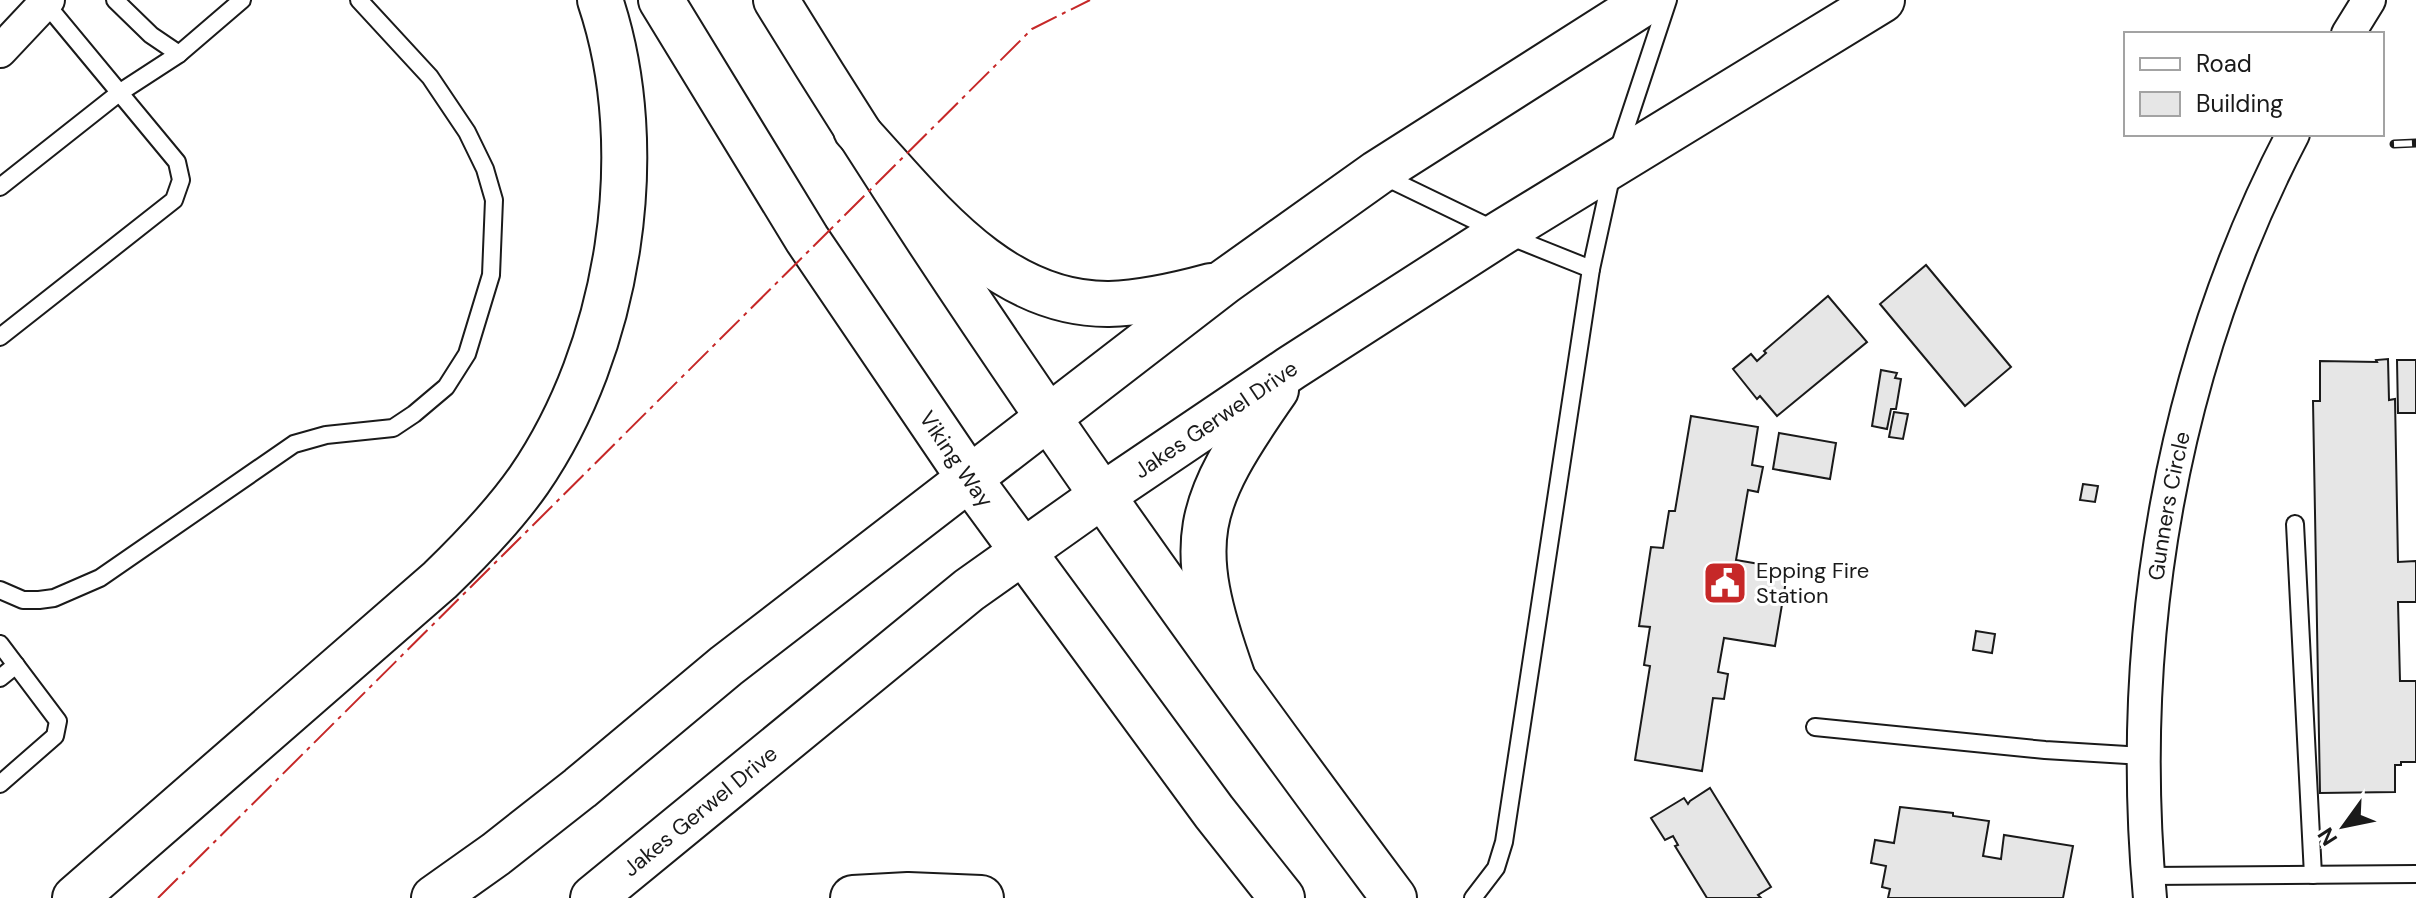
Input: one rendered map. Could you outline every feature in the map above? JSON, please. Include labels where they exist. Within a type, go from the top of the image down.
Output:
[{"type":"main road","points":[[75,898],[440,580],[474,547],[529,480],[588,369],[605,310],[625,189],[621,106],[608,25],[600,0]]},
{"type":"main road","name":"Viking Way","points":[[661,0],[807,239],[969,478],[1214,812],[1282,898]]},
{"type":"main road","points":[[776,0],[856,130],[1048,417],[1394,898]]},
{"type":"main road","points":[[434,898],[520,835],[726,666],[1224,282],[1377,173],[1649,0]]},
{"type":"main road","name":"Jakes Gerwel Drive","points":[[593,898],[969,590],[1022,551],[1291,368],[1501,233],[1882,0]]},
{"type":"main road","points":[[856,130],[959,237],[998,270],[1039,292],[1067,300],[1108,304],[1166,297],[1224,282]]},
{"type":"main road","points":[[1232,675],[1207,596],[1202,560],[1207,511],[1226,464],[1291,368]]},
{"type":"main road","points":[[853,898],[908,895],[981,898]]},
{"type":"street","points":[[2349,32],[2369,0]]},
{"type":"street","points":[[0,51],[47,2]]},
{"type":"street","name":"Gunners Circle","points":[[2149,887],[2143,756],[2145,671],[2158,563],[2179,445],[2200,358],[2232,267],[2265,187],[2292,136]]},
{"type":"lane","points":[[115,0],[151,35],[179,54]]},
{"type":"lane","points":[[0,187],[119,93],[179,54],[242,0]]},
{"type":"lane","points":[[0,590],[23,600],[54,598],[100,578],[294,444],[326,435],[393,428],[446,387],[467,354],[491,275],[494,200],[485,169],[467,132],[430,77],[359,0]]},
{"type":"lane","points":[[1473,898],[1496,868],[1504,842],[1591,269],[1614,163],[1668,0]]},
{"type":"lane","points":[[0,337],[174,200],[181,180],[177,162],[47,2]]},
{"type":"lane","points":[[1377,173],[1501,233],[1591,269]]},
{"type":"lane","points":[[2295,524],[2313,875]]},
{"type":"lane","points":[[0,644],[58,721],[55,736],[0,784]]},
{"type":"lane","points":[[0,678],[16,665]]},
{"type":"lane","points":[[1815,727],[2045,750],[2143,756]]},
{"type":"lane","points":[[2149,887],[2313,875],[2416,874]]},
{"type":"building","points":[[1926,265],[2011,367],[1965,406],[1880,304]]},
{"type":"building","points":[[1828,296],[1867,342],[1777,416],[1760,396],[1757,399],[1733,369],[1751,354],[1757,361],[1766,353],[1764,351]]},
{"type":"building","points":[[2388,359],[2389,400],[2395,399],[2398,562],[2416,561],[2416,602],[2398,602],[2400,681],[2416,681],[2416,762],[2395,765],[2395,792],[2320,793],[2313,401],[2320,401],[2320,361],[2377,362]]},
{"type":"building","points":[[2397,360],[2416,360],[2416,413],[2398,413]]},
{"type":"building","points":[[1881,370],[1897,373],[1895,378],[1901,379],[1896,409],[1891,409],[1887,429],[1872,426]]},
{"type":"building","points":[[1894,412],[1908,414],[1903,439],[1889,437]]},
{"type":"building","points":[[1691,416],[1758,427],[1752,465],[1763,467],[1758,492],[1748,490],[1736,560],[1788,569],[1775,646],[1724,638],[1718,672],[1728,674],[1724,699],[1713,698],[1702,771],[1635,760],[1650,666],[1644,665],[1650,627],[1639,626],[1651,547],[1663,548],[1669,511],[1675,511]]},
{"type":"building","points":[[1779,433],[1836,443],[1830,479],[1773,469]]},
{"type":"building","points":[[2083,484],[2098,486],[2095,502],[2080,500]]},
{"type":"building","points":[[1976,631],[1995,634],[1992,653],[1973,650]]},
{"type":"building","points":[[1710,788],[1771,887],[1758,895],[1761,898],[1707,898],[1675,846],[1678,845],[1673,836],[1665,840],[1651,818],[1684,798],[1688,804]]},
{"type":"building","points":[[1900,807],[1989,821],[1983,856],[2001,859],[2004,835],[2073,846],[2063,898],[1888,898],[1890,889],[1882,887],[1886,866],[1871,863],[1875,840],[1894,843]]},
{"type":"railway","points":[[2394,144],[2416,143]]},
{"type":"power","points":[[158,898],[1032,29],[1090,0]]},
{"type":"place","name":"Epping Fire Station","points":[[1725,583]]}]
